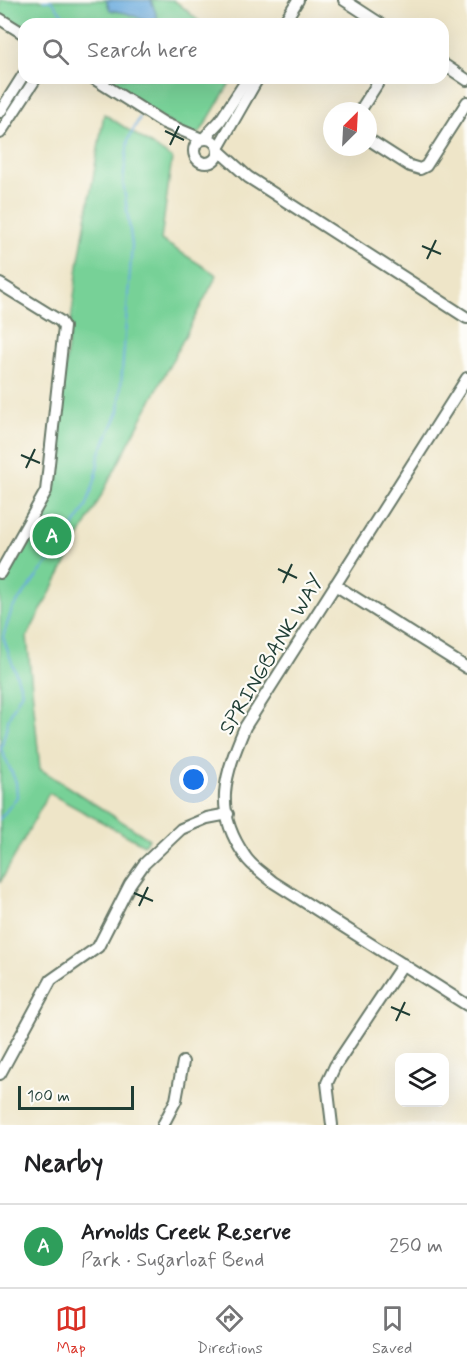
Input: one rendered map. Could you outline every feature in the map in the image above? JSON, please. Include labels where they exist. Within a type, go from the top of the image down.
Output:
[{"type":"street","points":[[287,18],[298,0]]},
{"type":"street","points":[[295,18],[306,0]]},
{"type":"street","points":[[344,0],[372,18]]},
{"type":"street","points":[[0,19],[18,30]]},
{"type":"street","points":[[449,68],[467,80]]},
{"type":"street","points":[[0,112],[18,84]]},
{"type":"street","points":[[0,132],[32,84]]},
{"type":"street","points":[[102,84],[164,123],[203,139],[214,141],[218,149],[248,177],[467,318]]},
{"type":"street","points":[[196,157],[194,147],[220,121],[244,84]]},
{"type":"street","points":[[208,163],[214,159],[255,84]]},
{"type":"street","points":[[366,102],[377,84]]},
{"type":"street","points":[[377,145],[410,166],[420,169],[426,166],[467,102]]},
{"type":"street","points":[[164,123],[196,157],[248,177]]},
{"type":"street","points":[[0,284],[60,321],[64,327],[46,491],[0,573]]},
{"type":"street","name":"SPRINGBANK WAY","points":[[467,378],[245,727],[230,764],[223,793],[231,830],[245,858],[273,882],[467,1005]]},
{"type":"street","points":[[335,585],[467,668]]},
{"type":"street","points":[[0,1074],[51,980],[98,947],[130,884],[144,864],[181,829],[207,818],[228,814]]},
{"type":"street","points":[[332,1125],[327,1083],[335,1066],[403,964]]},
{"type":"street","points":[[163,1125],[176,1100],[183,1062]]},
{"type":"green space","points":[[0,0],[173,0],[195,18],[18,18],[18,28],[0,17]]},
{"type":"green space","points":[[107,84],[229,84],[200,133],[187,134]]},
{"type":"green space","points":[[104,114],[172,158],[161,240],[217,275],[27,637],[40,769],[149,839],[144,845],[49,793],[0,883],[0,580],[49,492],[78,266]]},
{"type":"water","points":[[106,0],[151,0],[158,18],[139,18],[110,10]]},
{"type":"waterway","points":[[44,0],[52,1],[65,18]]},
{"type":"waterway","points":[[0,819],[17,797],[16,782],[1,749],[9,717],[22,691],[3,637],[12,609],[64,541],[86,507],[96,477],[99,455],[119,411],[132,245],[123,182],[128,140],[140,117]]},
{"type":"place","name":"Arnolds Creek Reserve","points":[[52,536]]}]
